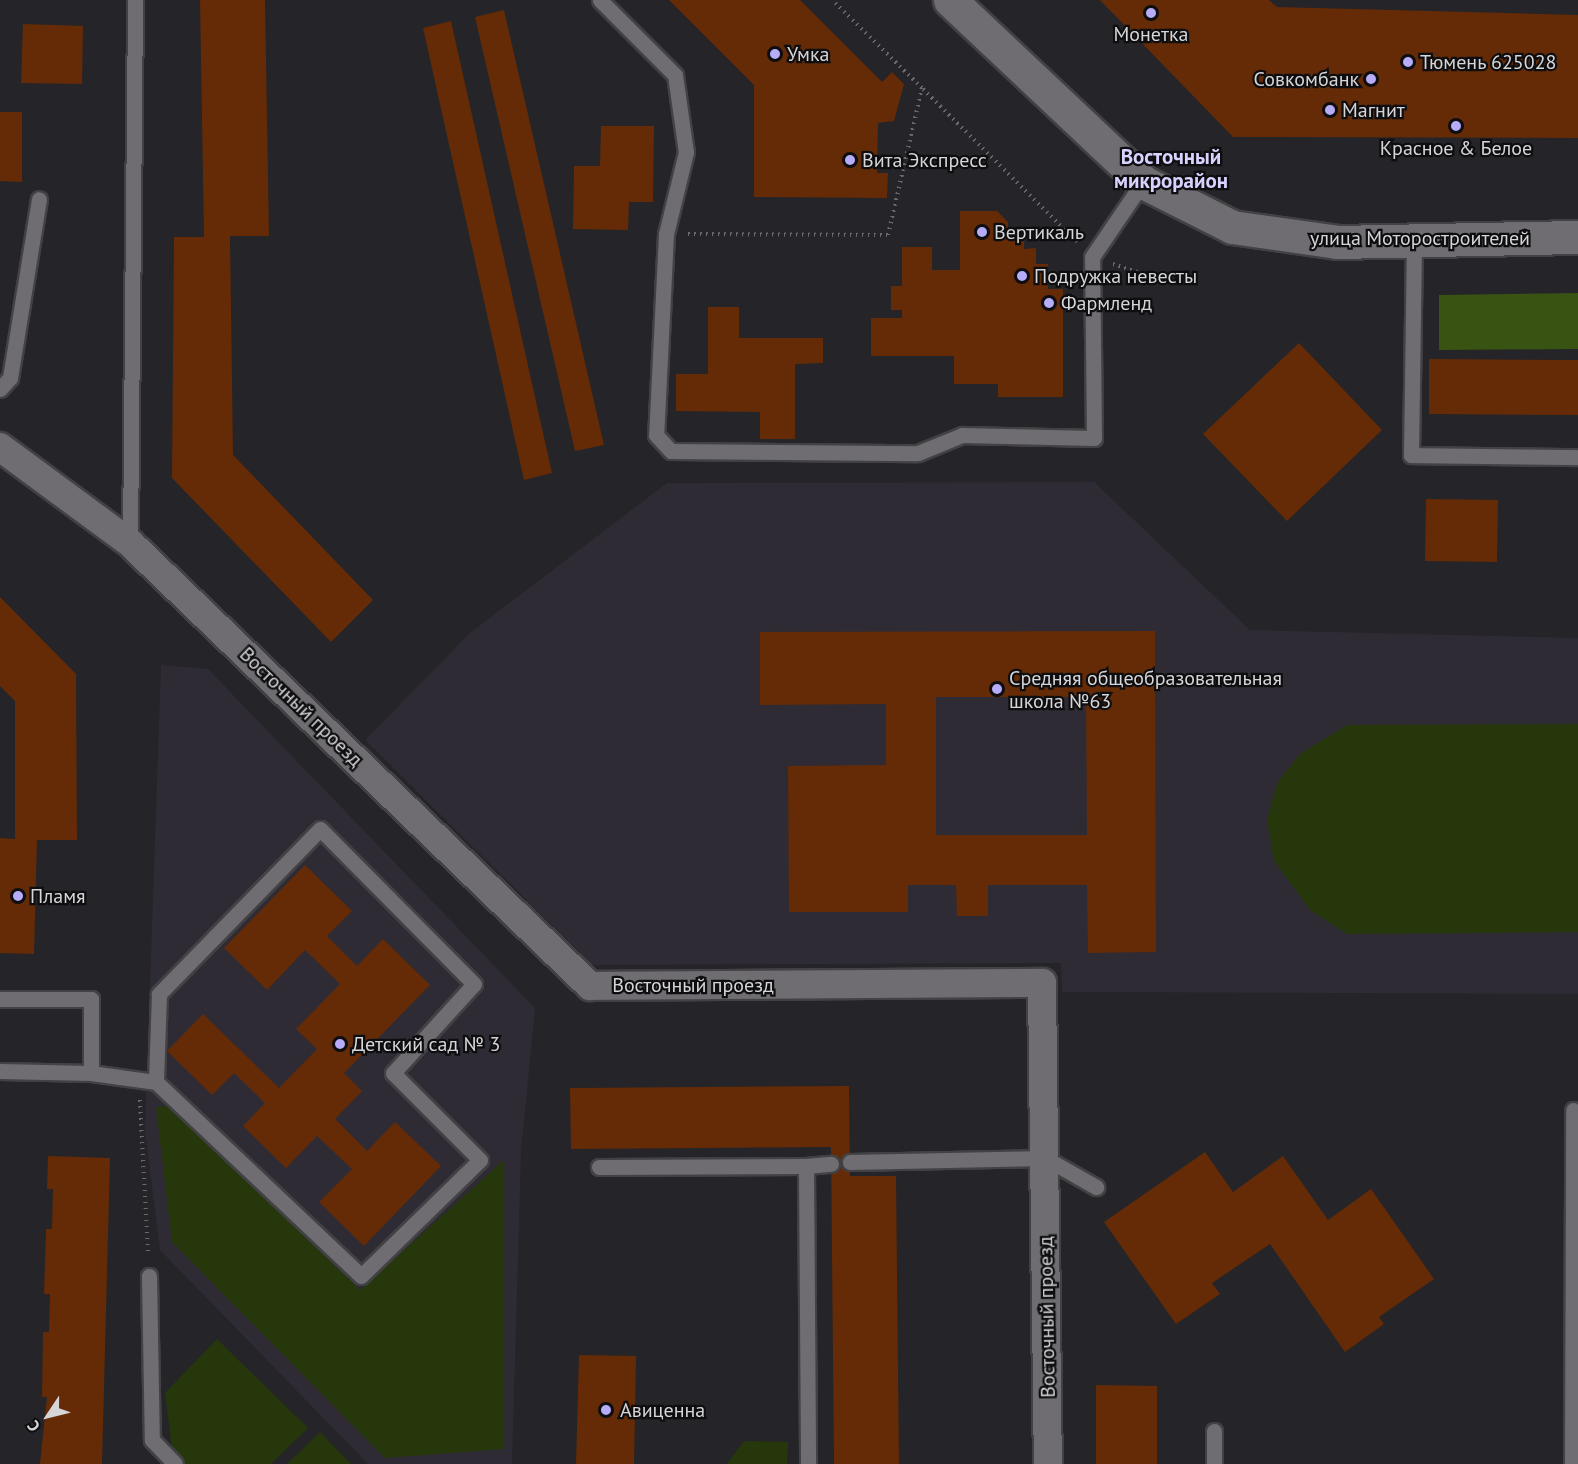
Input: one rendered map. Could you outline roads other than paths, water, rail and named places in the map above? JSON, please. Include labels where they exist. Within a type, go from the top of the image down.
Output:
[{"type":"street","name":"улица Моторостроителей","points":[[950,0],[1143,182],[1232,227],[1337,242],[1578,237]]},
{"type":"street","name":"Восточный проезд","points":[[0,447],[130,543],[590,986],[1042,983],[1048,1464]]},
{"type":"lane","points":[[130,543],[135,0]]},
{"type":"lane","points":[[600,0],[675,75],[686,152],[666,234],[656,435],[671,451],[918,453],[962,435],[1094,438],[1092,257],[1143,182]]},
{"type":"lane","points":[[0,389],[10,378],[39,199]]},
{"type":"lane","points":[[1414,241],[1412,455],[1578,457]]},
{"type":"lane","points":[[0,1071],[91,1073],[156,1082],[361,1276],[480,1160],[393,1073],[474,984],[320,829],[159,994],[156,1082]]},
{"type":"lane","points":[[0,999],[91,999],[91,1073]]},
{"type":"lane","points":[[1572,1464],[1573,1110]]},
{"type":"lane","points":[[850,1162],[1045,1158],[1096,1187]]},
{"type":"lane","points":[[599,1167],[831,1164]]},
{"type":"lane","points":[[806,1166],[808,1464]]},
{"type":"lane","points":[[149,1276],[152,1440],[175,1464]]},
{"type":"lane","points":[[1214,1431],[1214,1464]]},
{"type":"place","name":"Монетка","points":[[1151,13]]},
{"type":"place","name":"Умка","points":[[775,54]]},
{"type":"place","name":"Тюмень 625028","points":[[1408,62]]},
{"type":"place","name":"Совкомбанк","points":[[1371,79]]},
{"type":"place","name":"Магнит","points":[[1330,110]]},
{"type":"place","name":"Красное & Белое","points":[[1456,126]]},
{"type":"place","name":"Вита Экспресс","points":[[850,160]]},
{"type":"place","name":"Вертикаль","points":[[982,232]]},
{"type":"place","name":"Подружка невесты","points":[[1022,276]]},
{"type":"place","name":"Фармленд","points":[[1049,303]]},
{"type":"place","name":"Средняя общеобразовательная школа №63","points":[[997,689]]},
{"type":"place","name":"Пламя","points":[[18,896]]},
{"type":"place","name":"Детский сад № 3","points":[[340,1044]]},
{"type":"place","name":"Авиценна","points":[[606,1410]]},
{"type":"district","name":"Восточный микрорайон","points":[[1171,169]]}]
